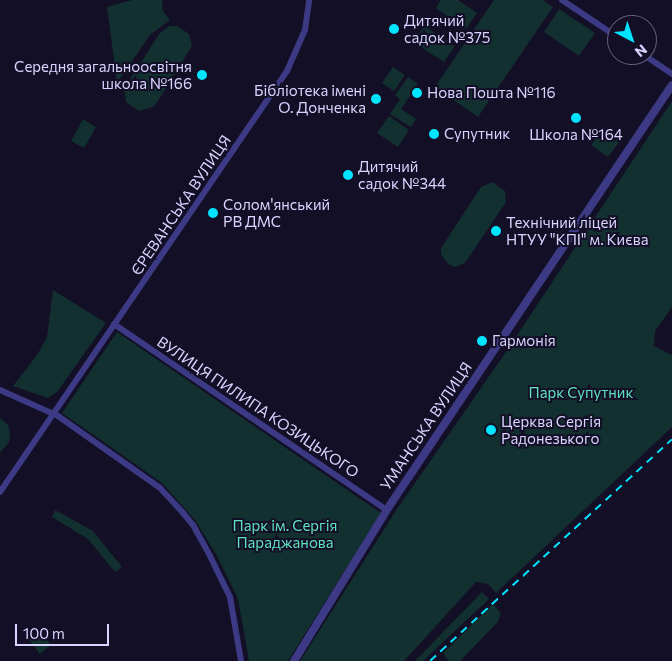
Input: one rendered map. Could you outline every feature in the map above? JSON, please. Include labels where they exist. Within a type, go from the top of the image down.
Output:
[{"type":"street","name":"ЄРЕВАНСЬКА ВУЛИЦЯ","points":[[0,492],[287,71],[305,30],[309,0]]},
{"type":"street","points":[[562,0],[607,30]]},
{"type":"street","points":[[657,64],[672,74]]},
{"type":"street","name":"УМАНСЬКА ВУЛИЦЯ","points":[[294,661],[387,510],[672,85]]},
{"type":"street","name":"ВУЛИЦЯ ПИЛИПА КОЗИЦЬКОГО","points":[[114,324],[387,510]]},
{"type":"street","points":[[0,390],[52,414],[160,488],[193,525],[230,597],[241,661]]},
{"type":"green space","points":[[132,0],[162,0],[163,11],[170,20],[150,35],[117,83],[107,7]]},
{"type":"green space","points":[[441,0],[458,0],[477,13],[466,29],[436,8]]},
{"type":"green space","points":[[494,0],[543,0],[553,7],[478,117],[435,87]]},
{"type":"green space","points":[[559,9],[595,33],[579,56],[544,32]]},
{"type":"green space","points":[[169,26],[177,26],[189,34],[192,46],[158,101],[153,107],[139,111],[126,102],[124,89],[159,34]]},
{"type":"green space","points":[[424,26],[455,46],[444,62],[413,42]]},
{"type":"green space","points":[[393,67],[405,75],[394,91],[382,83]]},
{"type":"green space","points":[[408,77],[418,84],[401,109],[416,119],[411,127],[390,114],[400,99],[395,95]]},
{"type":"green space","name":"Парк Супутник","points":[[672,101],[672,307],[655,331],[654,346],[672,355],[672,427],[496,593],[488,584],[476,582],[404,661],[300,661],[397,509],[508,349]]},
{"type":"green space","points":[[389,116],[409,130],[398,147],[377,133]]},
{"type":"green space","points":[[83,119],[96,127],[84,148],[71,141]]},
{"type":"green space","points":[[603,129],[620,141],[608,157],[591,145]]},
{"type":"green space","points":[[492,182],[505,191],[506,202],[465,263],[455,267],[448,264],[441,254],[441,248],[481,187]]},
{"type":"green space","points":[[53,290],[106,323],[57,392],[48,398],[13,386],[37,355],[47,337]]},
{"type":"green space","name":"Парк ім. Сергія Параджанова","points":[[117,332],[381,513],[288,661],[249,661],[238,599],[217,556],[195,520],[162,483],[62,413]]},
{"type":"green space","points":[[0,418],[8,425],[10,434],[9,442],[0,453]]},
{"type":"green space","points":[[55,510],[93,531],[122,567],[115,572],[88,539],[52,517]]},
{"type":"green space","points":[[482,592],[489,599],[423,661],[415,661]]},
{"type":"green space","points":[[493,604],[501,613],[498,622],[460,661],[449,661],[443,653]]},
{"type":"green space","points":[[40,631],[51,645],[40,654],[29,639]]},
{"type":"railway","points":[[430,661],[672,439]]},
{"type":"place","name":"Дитячий садок №375","points":[[394,29]]},
{"type":"place","name":"Середня загальноосвітня школа №166","points":[[202,75]]},
{"type":"place","name":"Нова Пошта №116","points":[[417,93]]},
{"type":"place","name":"Бібліотека імені О. Донченка","points":[[376,99]]},
{"type":"place","name":"Школа №164","points":[[576,118]]},
{"type":"place","name":"Супутник","points":[[434,134]]},
{"type":"place","name":"Дитячий садок №344","points":[[348,175]]},
{"type":"place","name":"Солом'янський РВ ДМС","points":[[213,213]]},
{"type":"place","name":"Технічний ліцей НТУУ \"КПІ\" м. Києва","points":[[496,231]]},
{"type":"place","name":"Гармонія","points":[[482,341]]},
{"type":"place","name":"Церква Сергія Радонезького","points":[[491,430]]}]
